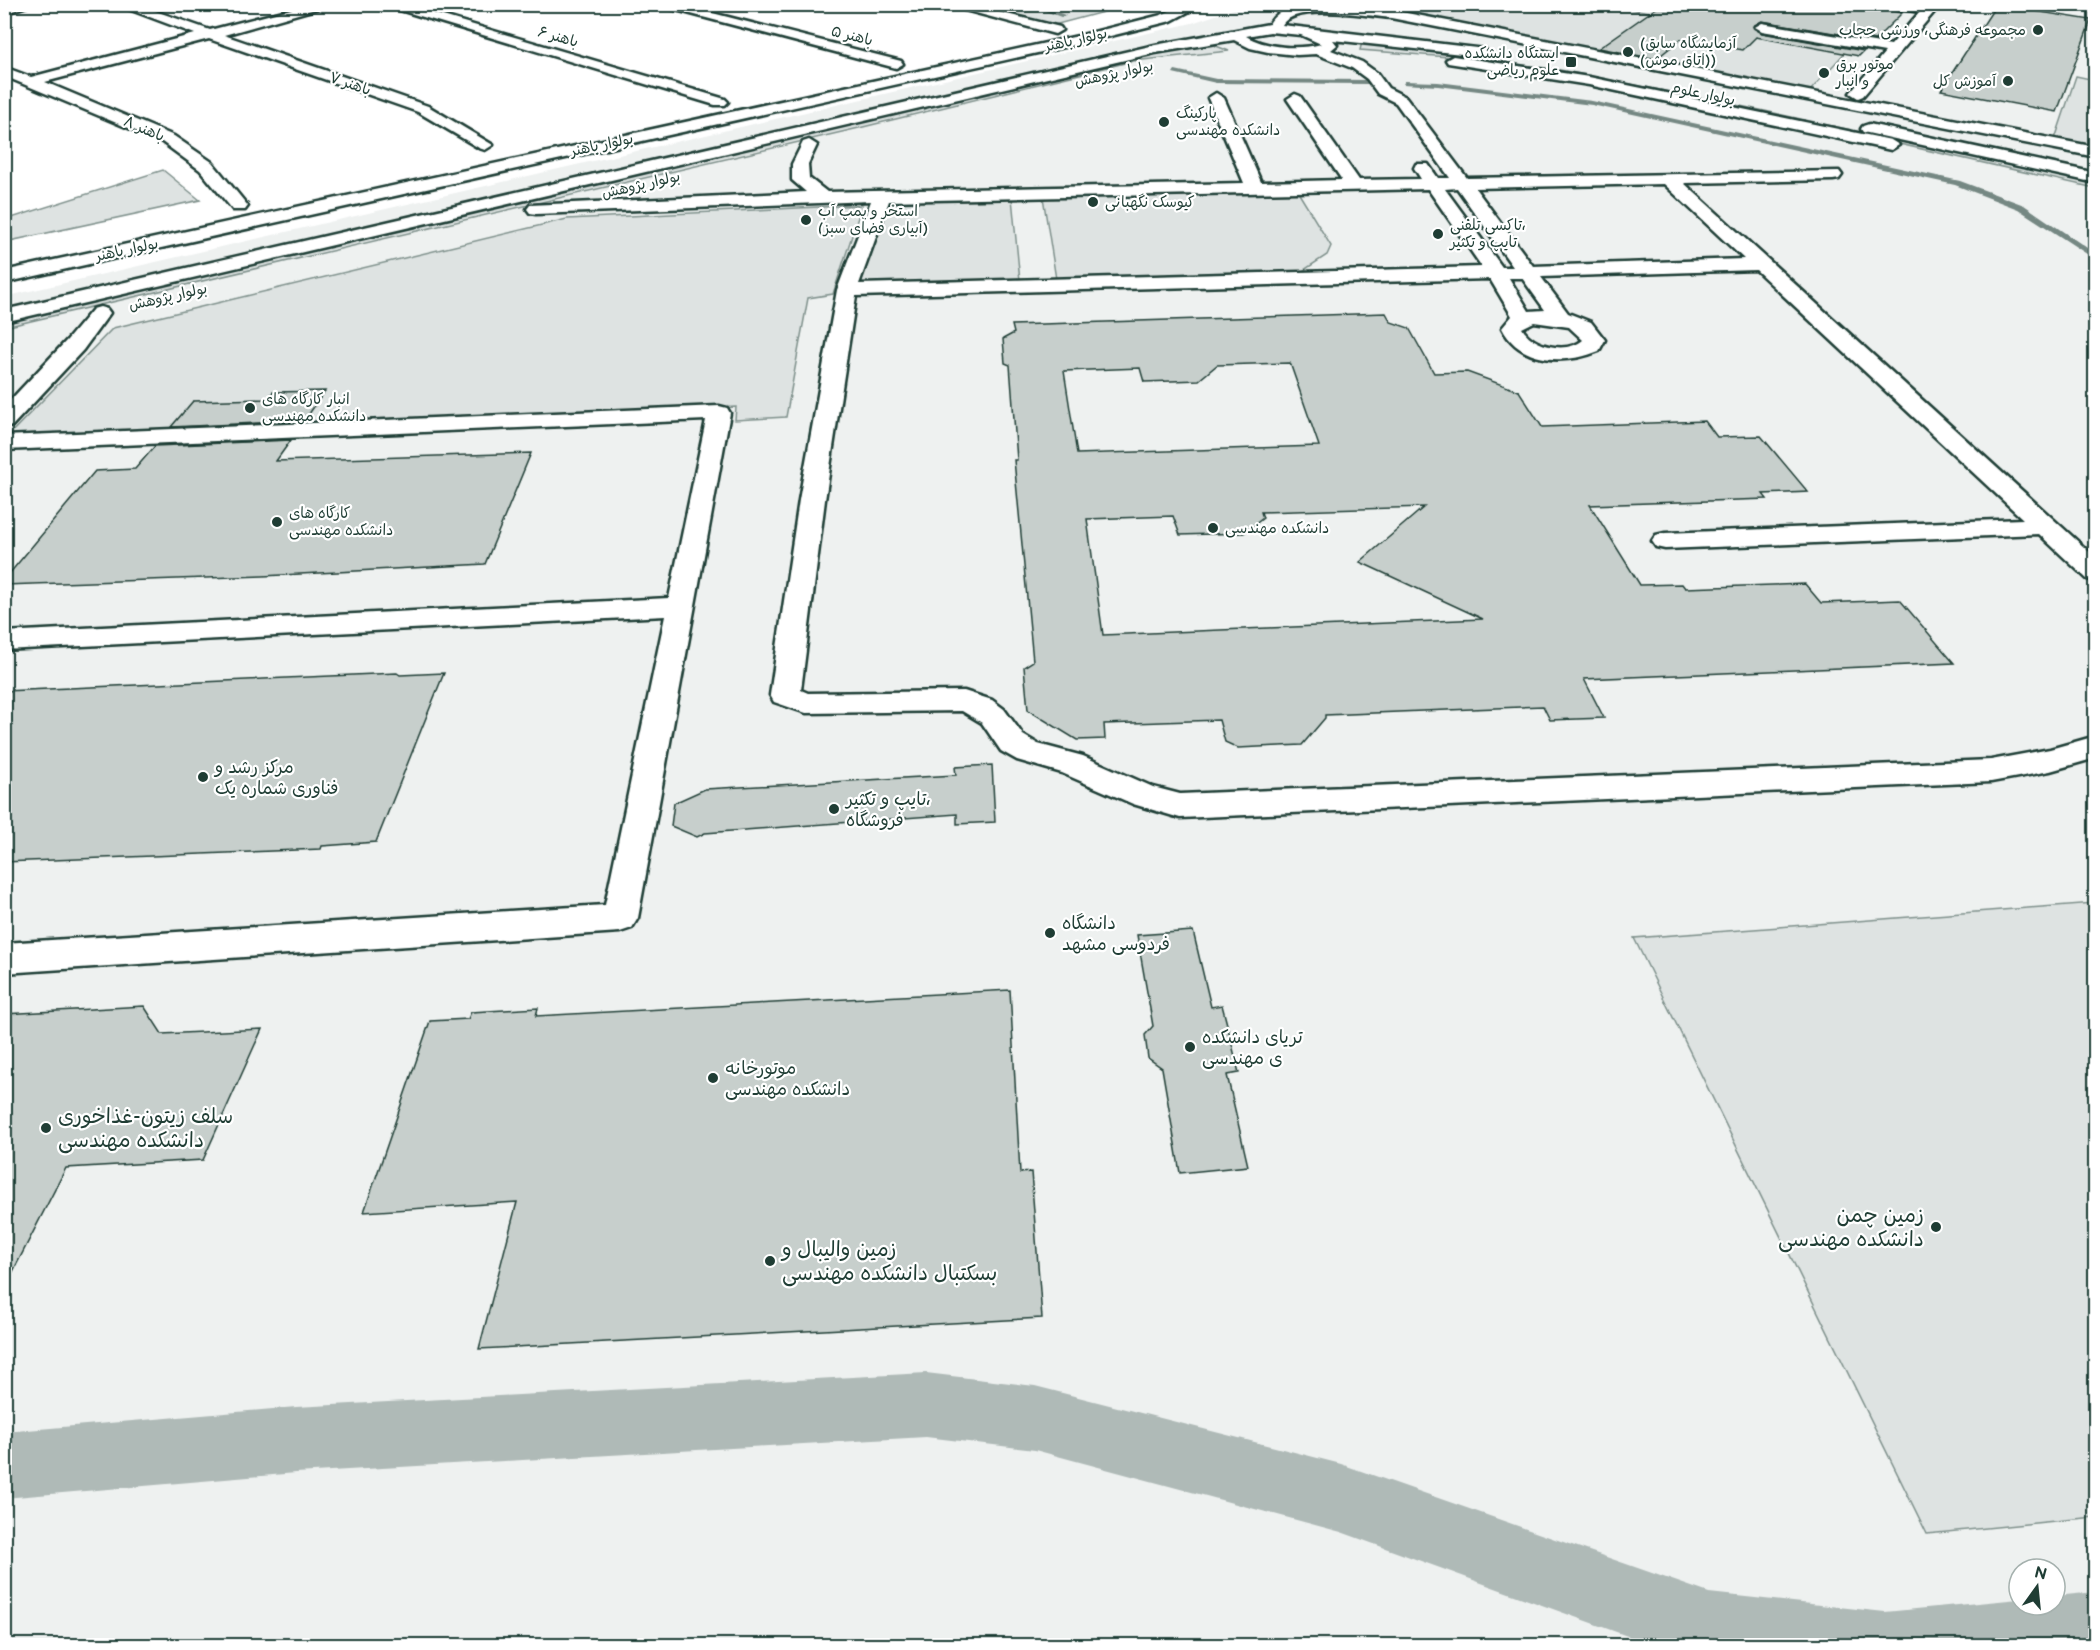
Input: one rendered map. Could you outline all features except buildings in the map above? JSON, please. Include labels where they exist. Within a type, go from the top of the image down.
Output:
[{"type":"street","points":[[4,10],[27,4]]},
{"type":"street","name":"باهنر ۷","points":[[121,4],[423,109],[485,145]]},
{"type":"street","points":[[29,82],[327,4]]},
{"type":"street","name":"باهنر ۶","points":[[386,4],[726,101],[687,109]]},
{"type":"street","name":"باهنر ۵","points":[[659,4],[897,64]]},
{"type":"street","points":[[948,4],[1055,30]]},
{"type":"street","points":[[1858,93],[1929,10],[1894,4]]},
{"type":"street","name":"بولوار باهنر","points":[[819,81],[1055,30],[1145,7]]},
{"type":"street","name":"بولوار باهنر","points":[[4,277],[1078,40],[1200,7]]},
{"type":"street","points":[[1266,28],[1281,16],[1302,10],[1335,9],[1391,14],[2096,152]]},
{"type":"street","points":[[1166,18],[1238,30],[1250,44],[1279,49]]},
{"type":"street","points":[[1762,27],[1895,50]]},
{"type":"street","name":"بولوار پژوهش","points":[[4,316],[1238,30],[1266,28]]},
{"type":"street","name":"بولوار علوم","points":[[1266,28],[1462,49],[1616,76],[2096,178]]},
{"type":"street","points":[[1307,33],[1329,42],[1330,45],[1320,50]]},
{"type":"street","name":"بولوار پژوهش","points":[[353,253],[1119,71],[1178,60],[1279,49]]},
{"type":"street","name":"بولوار علوم","points":[[1279,49],[1428,57],[1589,81],[2096,190]]},
{"type":"street","points":[[1320,50],[1357,65],[1372,76],[1382,100],[1401,100],[1561,318]]},
{"type":"street","name":"باهنر ۸","points":[[4,71],[168,139],[206,166],[244,204],[215,211]]},
{"type":"street","points":[[1804,94],[1858,93],[1888,110]]},
{"type":"street","points":[[1216,99],[1255,188]]},
{"type":"street","points":[[1295,99],[1354,185]]},
{"type":"street","points":[[632,121],[649,135]]},
{"type":"street","points":[[1863,154],[1879,142]]},
{"type":"street","points":[[809,145],[800,164],[801,180],[824,197]]},
{"type":"street","points":[[470,156],[504,148]]},
{"type":"street","points":[[1413,155],[1496,273],[1522,318]]},
{"type":"street","points":[[536,209],[824,197],[1833,175]]},
{"type":"street","points":[[1669,178],[2096,573]]},
{"type":"street","points":[[882,196],[847,290],[812,500],[786,683],[785,695],[792,700],[806,703],[964,701],[981,707],[993,716],[1012,743],[1028,752],[1072,764],[1144,796],[1180,807],[1991,771],[2050,760],[2096,747]]},
{"type":"street","points":[[847,290],[1760,264]]},
{"type":"street","points":[[4,421],[106,311],[68,320]]},
{"type":"street","points":[[1547,316],[1574,321],[1591,333],[1594,340],[1591,346],[1572,353],[1544,351],[1530,347],[1514,335],[1512,328],[1522,318],[1547,316]]},
{"type":"street","points":[[4,443],[719,413],[620,918],[4,958]]},
{"type":"street","points":[[1665,541],[2046,526]]},
{"type":"street","points":[[4,640],[681,606]]},
{"type":"shaded area","points":[[1130,4],[1054,25],[969,5]]},
{"type":"shaded area","name":"دانشگاه فردوسی مشهد","points":[[1245,5],[2095,5],[2095,1645],[5,1645],[4,297],[1192,23]]},
{"type":"shaded area","points":[[1356,5],[1609,5],[1850,47],[1809,92]]},
{"type":"shaded area","points":[[1206,42],[1229,51],[1133,61],[859,128],[5,327],[4,320],[1126,58]]},
{"type":"shaded area","points":[[1362,42],[1560,70],[1760,110],[2095,183],[2095,188],[1877,139],[1461,58],[1360,50]]},
{"type":"shaded area","points":[[2076,76],[2095,80],[2095,147],[2055,139]]},
{"type":"shaded area","points":[[163,170],[200,200],[5,242],[5,220]]},
{"type":"shaded area","points":[[1298,192],[1331,246],[1327,255],[1298,274],[1056,279],[1043,197]]},
{"type":"shaded area","points":[[1012,198],[1020,281],[859,285],[890,201]]},
{"type":"shaded area","points":[[862,205],[833,294],[808,298],[786,417],[735,420],[736,407],[5,439],[113,328],[567,219]]},
{"type":"shaded area","name":"زمین چمن دانشکده مهندسی","points":[[2095,903],[2095,1517],[1927,1534],[1634,938]]},
{"type":"waterway","points":[[1029,4],[1063,16]]},
{"type":"waterway","points":[[1175,72],[1216,81],[1368,82]]},
{"type":"waterway","points":[[1405,83],[1438,84],[1592,103],[1957,183],[2021,207],[2096,258]]},
{"type":"waterway","points":[[4,1465],[296,1440],[926,1405],[1035,1418],[1341,1498],[1709,1629],[1879,1646]]},
{"type":"waterway","points":[[1890,1646],[2096,1628]]},
{"type":"place","name":"مجموعه فرهنگی، ورزشی حجاب","points":[[2038,30]]},
{"type":"place","name":"(آزمایشگاه سابق (اتاق موش))","points":[[1628,52]]},
{"type":"place","name":"ایستگاه دانشکده علوم ریاضی","points":[[1571,62]]},
{"type":"place","name":"موتور برق و انبار","points":[[1824,73]]},
{"type":"place","name":"آموزش کل","points":[[2008,81]]},
{"type":"place","name":"پارکینگ دانشکده مهندسی","points":[[1164,122]]},
{"type":"place","name":"کیوسک نگهبانی","points":[[1093,202]]},
{"type":"place","name":"استخر و پمپ آب (آبیاری فضای سبز)","points":[[806,220]]},
{"type":"place","name":"تاکسی تلفنی، تایپ و تکثیر","points":[[1438,234]]},
{"type":"place","name":"انبار کارگاه های دانشکده مهندسی","points":[[250,408]]},
{"type":"place","name":"کارگاه های دانشکده مهندسی","points":[[277,522]]},
{"type":"place","name":"دانشکده مهندسی","points":[[1213,528]]},
{"type":"place","name":"مرکز رشد و فناوری شماره یک","points":[[203,777]]},
{"type":"place","name":"تایپ و تکثیر، فروشگاه","points":[[834,809]]},
{"type":"place","name":"دانشگاه فردوسی مشهد","points":[[1050,933]]},
{"type":"place","name":"تریای دانشکده ی مهندسی","points":[[1190,1047]]},
{"type":"place","name":"موتورخانه دانشکده مهندسی","points":[[713,1078]]},
{"type":"place","name":"سلف زیتون-غذاخوری دانشکده مهندسی","points":[[46,1128]]},
{"type":"place","name":"زمین چمن دانشکده مهندسی","points":[[1936,1227]]},
{"type":"place","name":"زمین والیبال و بسکتبال دانشکده مهندسی","points":[[770,1261]]}]
